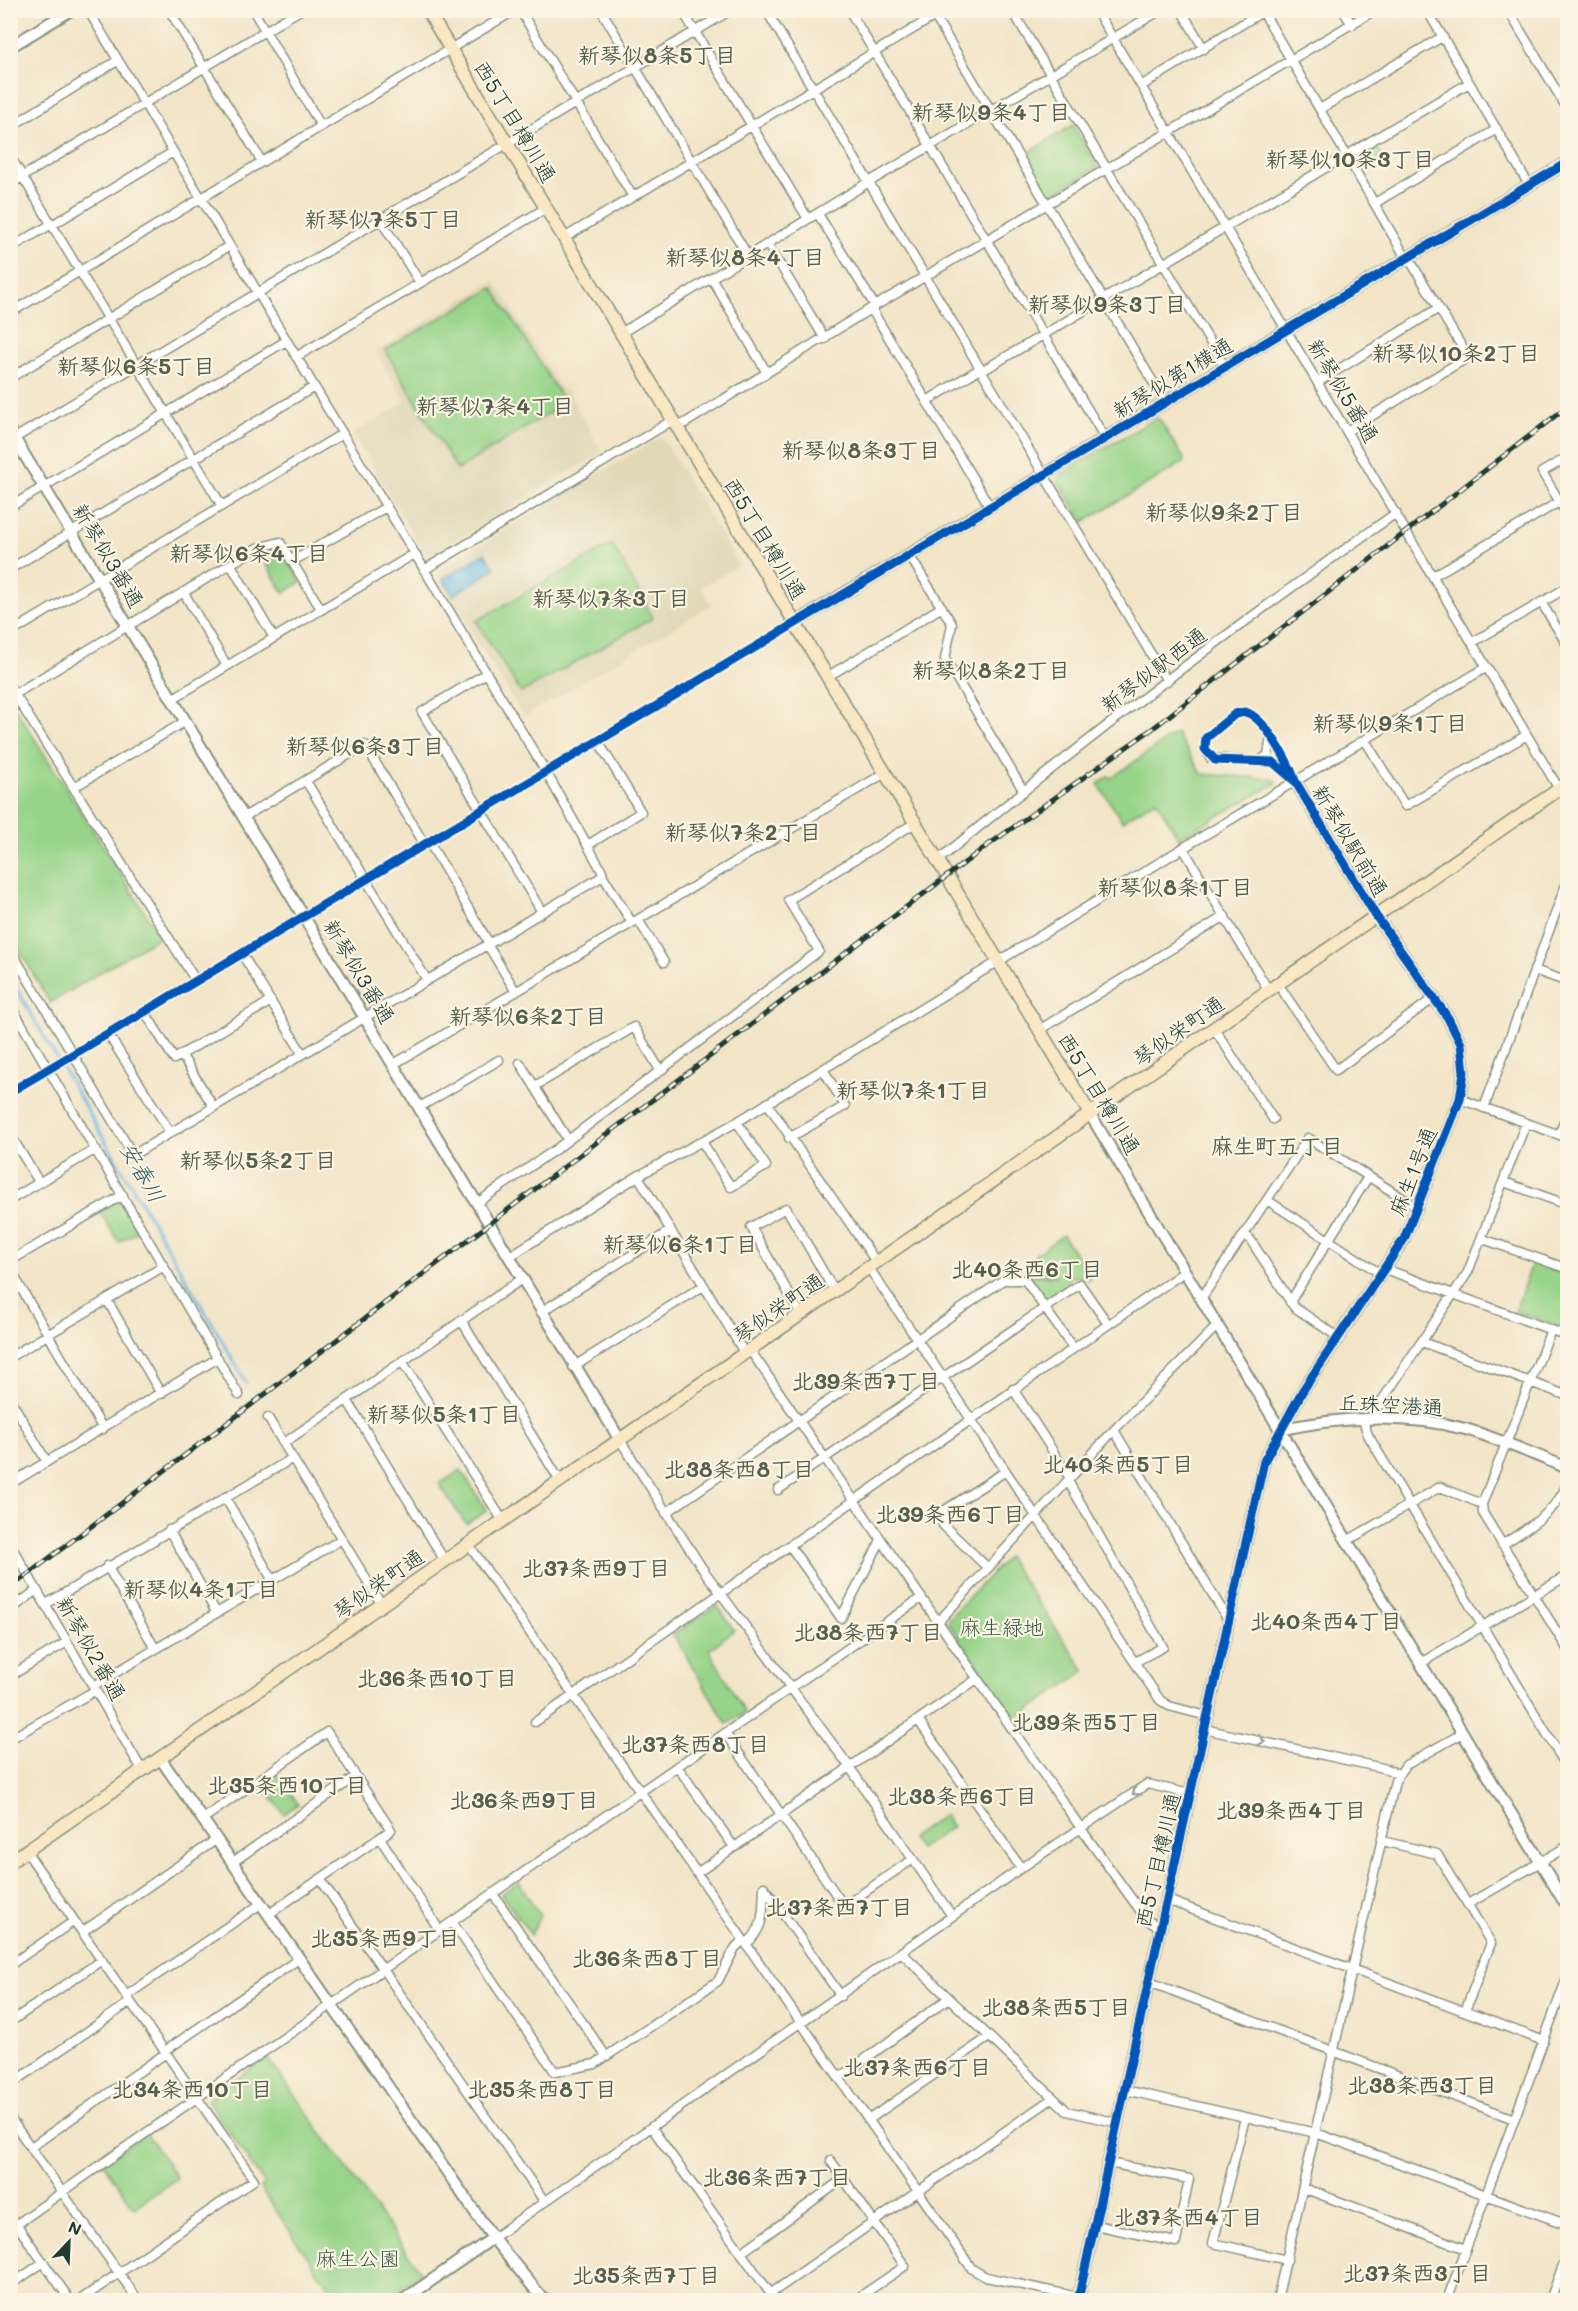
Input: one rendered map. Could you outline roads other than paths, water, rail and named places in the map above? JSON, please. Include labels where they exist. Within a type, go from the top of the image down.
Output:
[{"type":"main road","name":"西5丁目樽川通","points":[[427,10],[1090,1114]]},
{"type":"main road","name":"琴似栄町通","points":[[10,1862],[1563,786]]},
{"type":"street","points":[[10,47],[71,10]]},
{"type":"street","points":[[88,10],[546,772],[603,871],[603,876],[664,962]]},
{"type":"street","points":[[169,10],[262,162]]},
{"type":"street","points":[[253,10],[321,126]]},
{"type":"street","points":[[10,184],[300,10]]},
{"type":"street","points":[[10,313],[515,10]]},
{"type":"street","points":[[520,10],[633,197]]},
{"type":"street","points":[[601,10],[748,256]]},
{"type":"street","points":[[682,10],[808,219]]},
{"type":"street","points":[[12,436],[137,365],[731,10]]},
{"type":"street","points":[[766,10],[1167,681]]},
{"type":"street","points":[[849,10],[1045,334],[1105,438]]},
{"type":"street","points":[[564,238],[875,52],[932,14],[945,10]]},
{"type":"street","points":[[1012,10],[1225,367]]},
{"type":"street","name":"新琴似5番通","points":[[1096,10],[1527,735],[1563,786]]},
{"type":"street","points":[[621,333],[869,182],[932,147],[1161,10]]},
{"type":"street","points":[[1181,10],[1204,49]]},
{"type":"street","points":[[1343,10],[1352,25]]},
{"type":"street","points":[[424,570],[825,339],[926,276],[1170,134],[1375,10]]},
{"type":"street","points":[[1427,10],[1529,185]]},
{"type":"street","points":[[1508,10],[1568,110]]},
{"type":"street","points":[[1141,86],[1264,11],[1467,357],[1347,431]]},
{"type":"street","points":[[932,14],[1165,402]]},
{"type":"street","points":[[1320,109],[1442,36]]},
{"type":"street","points":[[10,127],[117,61]]},
{"type":"street","points":[[927,401],[1104,300],[1469,83]]},
{"type":"street","points":[[1375,203],[1497,129]]},
{"type":"street","points":[[10,248],[173,152]]},
{"type":"street","points":[[10,156],[222,506]]},
{"type":"street","name":"新琴似第1横通","points":[[795,623],[1568,162]]},
{"type":"street","points":[[296,357],[419,281],[546,208]]},
{"type":"street","points":[[818,214],[990,507]]},
{"type":"street","points":[[380,219],[419,281]]},
{"type":"street","points":[[768,244],[825,339]]},
{"type":"street","points":[[10,378],[229,246]]},
{"type":"street","points":[[712,279],[767,373]]},
{"type":"street","points":[[1318,382],[1439,308]]},
{"type":"street","points":[[10,507],[286,341]]},
{"type":"street","points":[[10,569],[314,387]]},
{"type":"street","points":[[10,633],[342,434]]},
{"type":"street","name":"新琴似3番通","points":[[12,436],[510,1256],[573,1367],[620,1440]]},
{"type":"street","points":[[1568,457],[1542,472],[1568,516]]},
{"type":"street","points":[[1433,576],[1559,502]]},
{"type":"street","points":[[293,561],[386,507]]},
{"type":"street","name":"新琴似駅西通","points":[[937,861],[1023,790],[1294,584],[1396,513]]},
{"type":"street","points":[[196,981],[12,693],[129,627],[257,548],[280,542],[321,609]]},
{"type":"street","points":[[172,699],[414,554]]},
{"type":"street","points":[[909,555],[952,624],[945,658],[1023,790]]},
{"type":"street","points":[[231,565],[274,638]]},
{"type":"street","points":[[1473,642],[1568,587]]},
{"type":"street","points":[[184,593],[227,666]]},
{"type":"street","points":[[1541,602],[1568,646]]},
{"type":"street","points":[[827,677],[942,607]]},
{"type":"street","points":[[10,1092],[795,623]]},
{"type":"street","points":[[510,1256],[638,1176],[737,1122],[997,960],[1487,667]]},
{"type":"street","points":[[487,673],[422,712],[542,912]]},
{"type":"street","points":[[1245,712],[1255,717],[1289,762],[1295,782],[1278,765],[1215,760],[1205,748],[1206,738],[1235,714],[1245,712]]},
{"type":"street","points":[[74,787],[186,721]]},
{"type":"street","points":[[1365,741],[1405,806],[1527,735]]},
{"type":"street","points":[[1258,762],[1268,755],[1271,737]]},
{"type":"street","points":[[588,845],[642,812],[598,741]]},
{"type":"street","points":[[244,817],[365,745],[516,992]]},
{"type":"street","points":[[394,1064],[885,773]]},
{"type":"street","points":[[306,781],[427,980]]},
{"type":"street","name":"新琴似駅前通","points":[[1295,782],[1376,916]]},
{"type":"street","points":[[477,1203],[568,1140],[819,951],[788,900],[915,823]]},
{"type":"street","points":[[1183,848],[1273,987],[1336,1070],[1434,998]]},
{"type":"street","points":[[10,949],[70,1056],[133,1155],[603,876]]},
{"type":"street","points":[[1484,1108],[1568,879]]},
{"type":"street","points":[[1039,1030],[1225,916]]},
{"type":"street","name":"麻生1号通","points":[[1279,1430],[1404,1239],[1460,1099],[1464,1072],[1461,1044],[1448,1017],[1376,916]]},
{"type":"street","points":[[242,954],[302,1053]]},
{"type":"street","points":[[1534,970],[1568,982]]},
{"type":"street","points":[[145,1012],[174,1059],[271,1001]]},
{"type":"street","points":[[10,1004],[52,1067],[96,1149],[239,1395]]},
{"type":"street","points":[[535,1086],[634,1027],[660,1070]]},
{"type":"street","points":[[1214,1028],[1273,1119]]},
{"type":"street","points":[[108,1034],[170,1132]]},
{"type":"street","points":[[181,1054],[213,1106]]},
{"type":"street","points":[[420,1107],[499,1060]]},
{"type":"street","points":[[520,1063],[568,1140]]},
{"type":"street","points":[[789,1138],[845,1106],[823,1069]]},
{"type":"street","points":[[1460,1099],[1563,1137],[1568,1112]]},
{"type":"street","points":[[766,1103],[873,1265],[918,1340],[1160,1700],[1169,1706],[1207,1716]]},
{"type":"street","name":"西5丁目樽川通","points":[[1078,2299],[1264,1461],[1279,1430],[1090,1114]]},
{"type":"street","points":[[702,1142],[731,1187],[740,1182],[766,1166],[737,1122]]},
{"type":"street","points":[[1526,1123],[1483,1239],[1468,1272],[1368,1420],[1368,1435],[1568,1769]]},
{"type":"street","points":[[10,1134],[39,1182]]},
{"type":"street","points":[[1201,1299],[1308,1138],[1418,1208]]},
{"type":"street","points":[[10,1200],[96,1149]]},
{"type":"street","points":[[638,1176],[703,1286],[748,1352],[799,1420],[1080,1827],[1147,1920],[1160,1928]]},
{"type":"street","points":[[1290,1302],[1368,1177]]},
{"type":"street","points":[[1504,1182],[1568,1205]]},
{"type":"street","points":[[10,1261],[123,1195]]},
{"type":"street","points":[[1267,1200],[1383,1272],[1568,1335]]},
{"type":"street","points":[[801,1315],[751,1227],[786,1208],[835,1292]]},
{"type":"street","points":[[541,1312],[670,1231]]},
{"type":"street","points":[[1244,1234],[1250,1239],[1294,1307],[1338,1337]]},
{"type":"street","points":[[1483,1239],[1568,1269]]},
{"type":"street","points":[[10,1357],[164,1266]]},
{"type":"street","points":[[10,1269],[103,1429]]},
{"type":"street","points":[[535,1722],[1184,1272]]},
{"type":"street","points":[[284,1443],[522,1279]]},
{"type":"street","points":[[666,1513],[1003,1280],[1025,1280],[1072,1348]]},
{"type":"street","points":[[778,1490],[1080,1284],[1108,1324]]},
{"type":"street","points":[[573,1367],[703,1286]]},
{"type":"street","points":[[107,1300],[161,1394]]},
{"type":"street","points":[[461,1320],[560,1481]]},
{"type":"street","points":[[938,1622],[1114,1430],[1217,1326]]},
{"type":"street","points":[[1551,1330],[1482,1504],[1483,1513],[1502,1545],[1567,1647]]},
{"type":"street","points":[[1422,1342],[1568,1396]]},
{"type":"street","points":[[10,1484],[218,1358]]},
{"type":"street","points":[[402,1361],[503,1521]]},
{"type":"street","points":[[1013,1389],[1069,1479],[1162,1647],[1135,1662]]},
{"type":"street","points":[[10,1399],[47,1462]]},
{"type":"street","points":[[347,1400],[445,1561]]},
{"type":"street","points":[[268,1418],[382,1605]]},
{"type":"street","name":"丘珠空港通","points":[[1279,1430],[1316,1421],[1368,1420],[1437,1423],[1465,1429],[1568,1468]]},
{"type":"street","points":[[1114,1430],[1228,1620]]},
{"type":"street","points":[[1279,1430],[1568,1908]]},
{"type":"street","points":[[620,1440],[666,1513],[721,1593],[849,1767],[952,1916]]},
{"type":"street","points":[[46,1604],[293,1458]]},
{"type":"street","points":[[988,1568],[943,1525],[942,1512],[1006,1471]]},
{"type":"street","points":[[1502,1545],[1549,1512],[1568,1482]]},
{"type":"street","points":[[1347,1541],[1440,1487],[1482,1504]]},
{"type":"street","points":[[225,1497],[272,1579]]},
{"type":"street","points":[[169,1530],[216,1612]]},
{"type":"street","points":[[10,1739],[155,1648],[342,1539]]},
{"type":"street","points":[[790,1546],[841,1618],[881,1540]]},
{"type":"street","name":"新琴似2番通","points":[[10,1544],[142,1770]]},
{"type":"street","points":[[469,1545],[978,2275],[1092,2301]]},
{"type":"street","points":[[10,1564],[19,1558]]},
{"type":"street","points":[[107,1566],[155,1648]]},
{"type":"street","points":[[1421,1663],[1568,1575]]},
{"type":"street","points":[[10,1610],[37,1590]]},
{"type":"street","points":[[70,2301],[44,2262],[13,2227],[921,1598]]},
{"type":"street","points":[[10,1676],[68,1642]]},
{"type":"street","points":[[697,1873],[977,1679]]},
{"type":"street","points":[[918,1720],[1021,1868]]},
{"type":"street","points":[[1204,1729],[1387,1769],[1398,1774]]},
{"type":"street","points":[[203,1819],[327,1732],[392,1830],[269,1914]]},
{"type":"street","points":[[725,1733],[844,1906],[913,1859]]},
{"type":"street","points":[[1277,2301],[1398,1774],[1406,1766],[1463,1733]]},
{"type":"street","points":[[160,1758],[494,2238],[544,2301]]},
{"type":"street","points":[[677,1766],[734,1847]]},
{"type":"street","points":[[233,1862],[356,1776]]},
{"type":"street","points":[[403,2301],[1080,1827],[1086,1826],[1147,1784],[1190,1794]]},
{"type":"street","points":[[380,1838],[440,1931]]},
{"type":"street","points":[[82,1932],[217,1839]]},
{"type":"street","points":[[1382,1841],[1437,1854],[1491,1943],[1465,2011]]},
{"type":"street","points":[[1468,1904],[1568,1846]]},
{"type":"street","points":[[26,1851],[254,2180],[80,2301]]},
{"type":"street","points":[[320,1879],[545,2202]]},
{"type":"street","points":[[453,1923],[555,2072],[595,2064],[718,1981],[735,1948],[753,1939],[762,1924],[764,1887],[841,1996]]},
{"type":"street","points":[[493,1894],[606,2056]]},
{"type":"street","points":[[1167,1900],[1544,2041]]},
{"type":"street","points":[[10,2085],[262,1903]]},
{"type":"street","points":[[10,1965],[75,1921]]},
{"type":"street","points":[[902,1953],[1067,2111],[1118,2122]]},
{"type":"street","points":[[31,2147],[300,1958]]},
{"type":"street","points":[[10,2022],[102,1960]]},
{"type":"street","points":[[1447,2301],[1568,1975]]},
{"type":"street","points":[[1149,1982],[1514,2119]]},
{"type":"street","points":[[839,2078],[949,1998]]},
{"type":"street","points":[[868,2120],[989,2037]]},
{"type":"street","points":[[1125,2090],[1316,2133],[1568,2224]]},
{"type":"street","points":[[652,2127],[772,2297],[874,2221],[1053,2098]]},
{"type":"street","points":[[10,2118],[138,2301]]},
{"type":"street","points":[[1245,2118],[1213,2243],[1287,2260]]},
{"type":"street","points":[[831,2161],[905,2266],[855,2301]]},
{"type":"street","points":[[1095,2225],[1176,2242],[1189,2180],[1109,2163]]},
{"type":"street","points":[[741,2253],[843,2179]]},
{"type":"street","points":[[1303,2188],[1466,2249]]},
{"type":"street","points":[[1550,2301],[1568,2252]]},
{"type":"street","points":[[10,2285],[44,2262]]},
{"type":"water","points":[[485,553],[495,569],[453,595],[443,579]]},
{"type":"waterway","name":"安春川","points":[[10,978],[246,1382]]},
{"type":"railway","points":[[10,1588],[984,848],[1152,729],[1568,406]]},
{"type":"district","name":"新琴似8条5丁目","points":[[657,54]]},
{"type":"district","name":"新琴似9条4丁目","points":[[991,111]]},
{"type":"district","name":"新琴似10条3丁目","points":[[1350,158]]},
{"type":"district","name":"新琴似7条5丁目","points":[[383,218]]},
{"type":"district","name":"新琴似8条4丁目","points":[[745,256]]},
{"type":"district","name":"新琴似9条3丁目","points":[[1107,303]]},
{"type":"district","name":"新琴似10条2丁目","points":[[1456,352]]},
{"type":"district","name":"新琴似6条5丁目","points":[[136,365]]},
{"type":"district","name":"新琴似7条4丁目","points":[[495,405]]},
{"type":"district","name":"新琴似8条3丁目","points":[[861,449]]},
{"type":"district","name":"新琴似9条2丁目","points":[[1224,511]]},
{"type":"district","name":"新琴似6条4丁目","points":[[249,552]]},
{"type":"district","name":"新琴似7条3丁目","points":[[611,597]]},
{"type":"district","name":"新琴似8条2丁目","points":[[991,669]]},
{"type":"district","name":"新琴似9条1丁目","points":[[1390,722]]},
{"type":"district","name":"新琴似6条3丁目","points":[[365,745]]},
{"type":"district","name":"新琴似7条2丁目","points":[[743,831]]},
{"type":"district","name":"新琴似8条1丁目","points":[[1175,886]]},
{"type":"district","name":"新琴似6条2丁目","points":[[528,1015]]},
{"type":"district","name":"新琴似7条1丁目","points":[[913,1089]]},
{"type":"district","name":"麻生町五丁目","points":[[1277,1145]]},
{"type":"district","name":"新琴似5条2丁目","points":[[258,1159]]},
{"type":"district","name":"新琴似6条1丁目","points":[[680,1243]]},
{"type":"district","name":"北40条西6丁目","points":[[1027,1268]]},
{"type":"district","name":"北39条西7丁目","points":[[866,1380]]},
{"type":"district","name":"新琴似5条1丁目","points":[[444,1413]]},
{"type":"district","name":"北40条西5丁目","points":[[1118,1463]]},
{"type":"district","name":"北38条西8丁目","points":[[739,1468]]},
{"type":"district","name":"北39条西6丁目","points":[[950,1513]]},
{"type":"district","name":"北37条西9丁目","points":[[596,1567]]},
{"type":"district","name":"新琴似4条1丁目","points":[[201,1588]]},
{"type":"district","name":"北40条西4丁目","points":[[1326,1620]]},
{"type":"district","name":"北38条西7丁目","points":[[868,1631]]},
{"type":"district","name":"北36条西10丁目","points":[[437,1677]]},
{"type":"district","name":"北39条西5丁目","points":[[1086,1721]]},
{"type":"district","name":"北37条西8丁目","points":[[695,1743]]},
{"type":"district","name":"北35条西10丁目","points":[[287,1784]]},
{"type":"district","name":"北38条西6丁目","points":[[962,1795]]},
{"type":"district","name":"北36条西9丁目","points":[[524,1799]]},
{"type":"district","name":"北39条西4丁目","points":[[1291,1809]]},
{"type":"district","name":"北37条西7丁目","points":[[839,1906]]},
{"type":"district","name":"北35条西9丁目","points":[[385,1937]]},
{"type":"district","name":"北36条西8丁目","points":[[647,1957]]},
{"type":"district","name":"北38条西5丁目","points":[[1056,2006]]},
{"type":"district","name":"北37条西6丁目","points":[[917,2066]]},
{"type":"district","name":"北38条西3丁目","points":[[1422,2084]]},
{"type":"district","name":"北34条西10丁目","points":[[192,2088]]},
{"type":"district","name":"北35条西8丁目","points":[[542,2088]]},
{"type":"district","name":"北36条西7丁目","points":[[777,2176]]},
{"type":"district","name":"北37条西4丁目","points":[[1188,2216]]},
{"type":"district","name":"北37条西3丁目","points":[[1417,2272]]},
{"type":"district","name":"北35条西7丁目","points":[[646,2274]]},
{"type":"park label","name":"麻生緑地","points":[[1002,1626]]},
{"type":"park label","name":"麻生公園","points":[[358,2257]]}]
